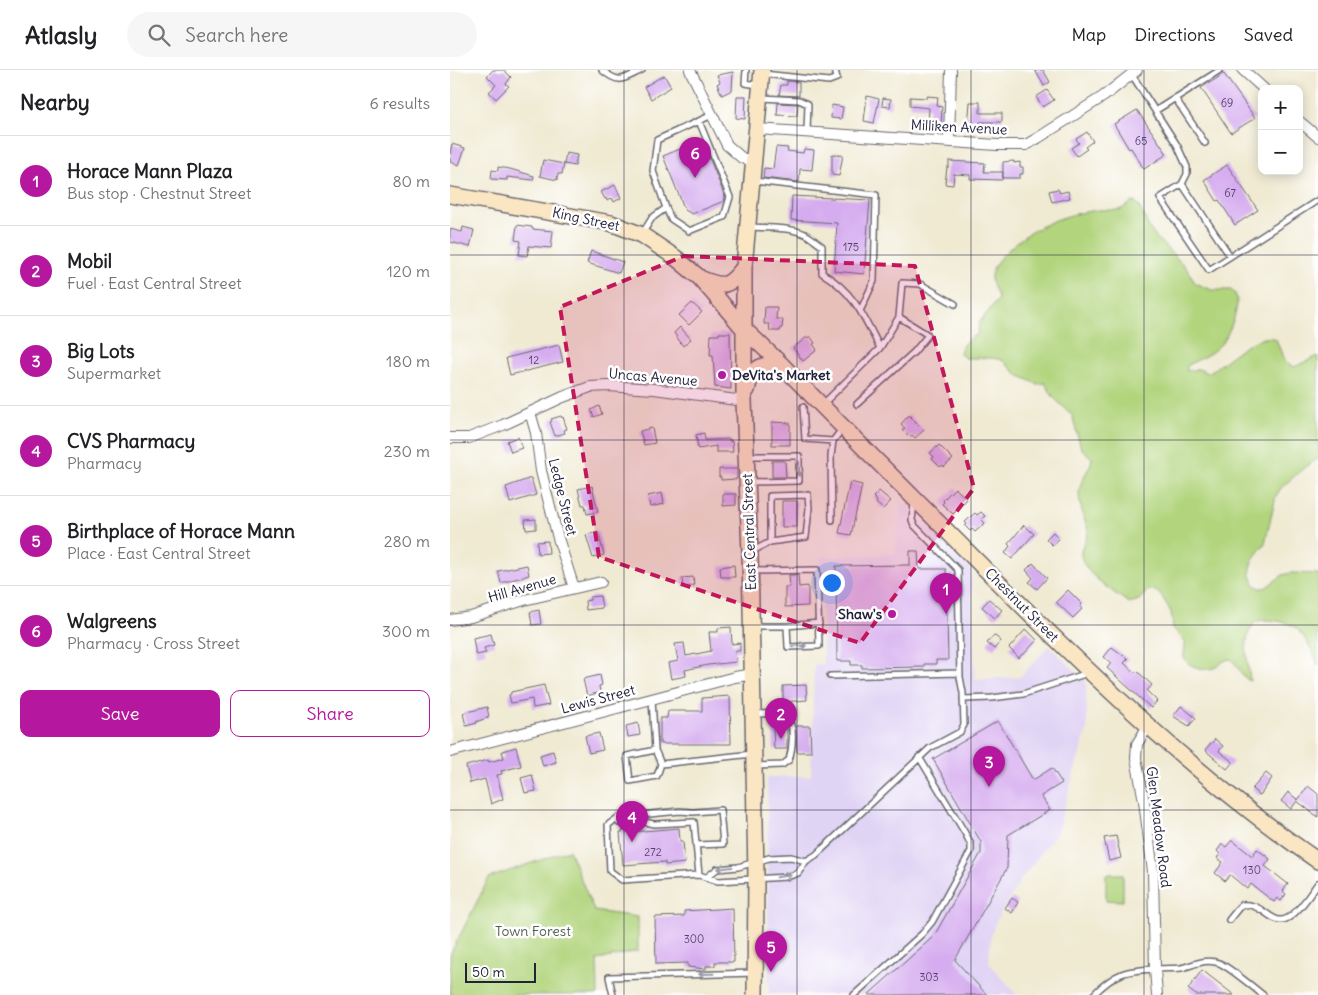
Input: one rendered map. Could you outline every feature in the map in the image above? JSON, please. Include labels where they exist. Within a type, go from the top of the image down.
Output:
[{"type":"main road","name":"East Central Street","points":[[755,995],[756,860],[752,626],[744,401],[744,267],[746,226],[761,82]]},
{"type":"main road","name":"King Street","points":[[450,196],[611,223],[642,234],[700,278],[744,330]]},
{"type":"main road","points":[[700,278],[718,285],[728,283],[737,277],[744,267]]},
{"type":"main road","name":"Chestnut Street","points":[[744,330],[781,364],[1038,622],[1148,726],[1242,804],[1318,861]]},
{"type":"main road","points":[[744,401],[750,376],[756,369],[763,366],[781,364]]},
{"type":"street","points":[[949,141],[951,70]]},
{"type":"street","points":[[1243,70],[1260,85]]},
{"type":"street","points":[[693,71],[727,144],[742,158],[753,162]]},
{"type":"street","name":"Milliken Avenue","points":[[757,128],[997,144],[1026,144],[1104,96],[1134,72]]},
{"type":"street","points":[[1303,124],[1318,138]]},
{"type":"street","name":"Uncas Avenue","points":[[450,438],[469,438],[590,387],[608,386],[654,389],[744,401]]},
{"type":"street","name":"Ledge Street","points":[[530,412],[536,433],[540,471],[574,588]]},
{"type":"street","name":"Hill Avenue","points":[[450,620],[471,617],[524,600],[601,582]]},
{"type":"street","name":"Lewis Street","points":[[450,752],[652,698],[752,674]]},
{"type":"street","name":"Glen Meadow Road","points":[[1148,726],[1138,744],[1136,758],[1144,801],[1153,872],[1154,969],[1157,995]]},
{"type":"lane","points":[[602,70],[612,78],[622,80],[642,70]]},
{"type":"lane","points":[[746,70],[746,83],[829,81],[837,78],[835,70]]},
{"type":"lane","points":[[1155,111],[1220,70]]},
{"type":"lane","points":[[1134,72],[1155,111],[1177,145],[1187,167],[1187,174],[1182,184],[1160,198],[1208,270],[1318,200]]},
{"type":"lane","points":[[761,82],[808,104],[807,131]]},
{"type":"lane","points":[[1175,98],[1205,143]]},
{"type":"lane","points":[[699,121],[730,198],[724,217],[689,231],[671,219],[666,208],[653,171],[657,140],[712,115]]},
{"type":"lane","points":[[751,181],[876,194],[874,281],[861,309]]},
{"type":"lane","points":[[1182,184],[1230,256]]},
{"type":"lane","points":[[642,234],[652,218],[666,208]]},
{"type":"lane","points":[[746,226],[790,230],[805,234],[822,246],[822,273],[837,282],[861,309],[880,348]]},
{"type":"lane","points":[[822,405],[880,348],[899,317],[902,283],[920,284],[956,304]]},
{"type":"lane","points":[[857,404],[914,352],[928,335],[899,317]]},
{"type":"lane","points":[[803,407],[805,439],[833,441]]},
{"type":"lane","points":[[832,520],[831,456],[833,441],[844,427]]},
{"type":"lane","points":[[746,456],[799,456],[800,480],[747,482]]},
{"type":"lane","points":[[750,553],[770,542],[806,537],[809,508],[808,495],[770,496],[770,542]]},
{"type":"lane","points":[[696,845],[723,844],[720,810],[680,811],[619,817],[608,825],[610,871],[622,880],[699,875],[718,881],[787,877],[798,873],[806,861],[816,855],[919,757],[930,748],[960,732],[964,725],[960,673],[958,570],[914,525],[912,520],[914,498]]},
{"type":"lane","points":[[750,571],[817,570],[819,646],[788,647],[787,626]]},
{"type":"lane","points":[[752,626],[787,626],[819,623]]},
{"type":"lane","points":[[963,699],[1023,694],[1091,672]]},
{"type":"lane","points":[[830,676],[960,673]]},
{"type":"lane","points":[[652,698],[656,750],[661,764],[657,776],[630,781],[627,756],[656,750]]},
{"type":"lane","points":[[661,764],[754,760],[782,765],[790,760],[792,723],[786,717],[777,714],[753,714]]},
{"type":"lane","points":[[854,995],[928,927],[971,851],[971,845],[965,833],[919,757]]},
{"type":"lane","points":[[693,812],[699,875]]},
{"type":"lane","points":[[616,820],[620,823],[640,821],[654,824],[694,822]]},
{"type":"lane","points":[[707,877],[717,869],[738,867],[756,860],[791,857],[806,861]]},
{"type":"lane","points":[[1229,920],[1241,905],[1246,904],[1252,905],[1275,919],[1286,920],[1296,912],[1318,883]]},
{"type":"lane","points":[[1093,995],[1107,981],[1121,973],[1137,970],[1181,968],[1206,961],[1220,963],[1263,995]]},
{"type":"lane","points":[[613,995],[609,976],[755,973]]},
{"type":"highlighted area","points":[[684,256],[915,266],[974,488],[860,643],[599,557],[560,307]]},
{"type":"shaded area","points":[[902,501],[971,569],[975,679],[1020,677],[1049,646],[1086,681],[1087,729],[1057,832],[1022,878],[998,917],[991,935],[989,963],[1017,995],[769,994],[767,777],[811,776],[814,665],[823,664],[821,557],[895,554]]},
{"type":"green space","points":[[1132,202],[1136,202],[1153,233],[1183,264],[1195,283],[1212,290],[1231,290],[1236,296],[1237,306],[1224,340],[1214,351],[1188,365],[1186,371],[1199,369],[1208,373],[1241,349],[1260,339],[1276,339],[1284,360],[1294,367],[1318,356],[1318,459],[1305,467],[1281,488],[1276,496],[1265,543],[1253,559],[1250,573],[1254,584],[1260,588],[1265,588],[1283,575],[1290,573],[1318,574],[1318,665],[1306,641],[1296,628],[1283,622],[1265,620],[1255,623],[1247,638],[1246,650],[1250,681],[1244,677],[1231,659],[1225,660],[1217,667],[1211,669],[1190,665],[1184,656],[1185,641],[1173,628],[1171,612],[1163,598],[1156,591],[1149,589],[1139,600],[1129,603],[1092,575],[1082,560],[1081,550],[1088,531],[1080,501],[1079,489],[1092,458],[1081,448],[1072,415],[1054,398],[1045,383],[1037,384],[1018,375],[1002,360],[993,358],[965,358],[960,354],[964,344],[978,334],[979,323],[998,299],[991,281],[992,270],[998,260],[1016,243],[1037,229],[1062,218],[1100,210],[1120,210]]},
{"type":"green space","name":"Town Forest","points":[[569,850],[594,911],[638,917],[638,951],[597,960],[598,995],[450,995],[450,955],[489,878]]},
{"type":"green space","points":[[1106,874],[1123,874],[1123,901],[1106,900]]},
{"type":"building","points":[[493,70],[504,70],[511,77],[506,84],[509,86],[496,99],[489,92],[496,85],[487,76]]},
{"type":"building","points":[[1035,70],[1043,70],[1050,82],[1044,86]]},
{"type":"building","points":[[733,72],[732,90],[722,95],[717,84],[720,82],[717,75]]},
{"type":"building","points":[[1224,74],[1255,118],[1231,133],[1201,88]]},
{"type":"building","points":[[664,75],[671,87],[651,99],[644,87]]},
{"type":"building","points":[[787,81],[799,82],[799,96],[779,95],[781,85],[787,85]]},
{"type":"building","points":[[1047,90],[1054,100],[1043,107],[1036,97]]},
{"type":"building","points":[[737,96],[746,96],[745,119],[736,118]]},
{"type":"building","points":[[867,96],[879,99],[874,123],[864,121]]},
{"type":"building","points":[[927,96],[938,97],[937,106],[942,107],[941,128],[928,127],[929,108],[910,106],[910,97],[927,98]]},
{"type":"building","points":[[883,98],[891,99],[890,107],[882,106]]},
{"type":"building","points":[[970,102],[980,102],[980,113],[1002,113],[1002,122],[980,122],[980,126],[968,126]]},
{"type":"building","points":[[778,103],[798,104],[797,116],[777,115]]},
{"type":"building","points":[[832,105],[843,107],[841,119],[831,118]]},
{"type":"building","points":[[1137,110],[1167,154],[1144,169],[1114,124]]},
{"type":"building","points":[[1087,132],[1093,141],[1085,147],[1087,149],[1077,156],[1071,148],[1079,143],[1076,139]]},
{"type":"building","points":[[702,140],[725,197],[724,201],[692,214],[685,210],[663,156]]},
{"type":"building","points":[[452,144],[465,148],[459,165],[450,162]]},
{"type":"building","points":[[776,147],[788,148],[787,151],[803,153],[804,149],[814,150],[812,170],[800,169],[799,182],[763,178],[764,168],[773,169]]},
{"type":"building","points":[[566,153],[577,155],[575,166],[564,164]]},
{"type":"building","points":[[832,154],[843,155],[839,176],[832,175]]},
{"type":"building","points":[[543,160],[564,164],[562,174],[558,174],[557,180],[540,176]]},
{"type":"building","points":[[949,161],[985,163],[984,172],[1003,172],[1002,180],[970,179],[970,175],[954,174],[953,185],[945,184]]},
{"type":"building","points":[[1014,161],[1014,163],[1020,162],[1020,167],[1023,167],[1023,174],[1020,174],[1020,178],[1003,178],[1003,162]]},
{"type":"building","points":[[1227,165],[1258,210],[1235,225],[1204,180]]},
{"type":"building","points":[[498,167],[534,176],[533,180],[507,177],[507,180],[491,179],[492,170],[498,171]]},
{"type":"building","points":[[615,185],[621,198],[614,202],[612,198],[607,201],[601,192]]},
{"type":"building","points":[[1058,189],[1060,193],[1068,191],[1070,198],[1052,202],[1049,191]]},
{"type":"building","points":[[792,196],[870,200],[864,274],[834,271],[837,223],[791,220]]},
{"type":"building","points":[[517,225],[553,231],[551,248],[529,246],[527,256],[519,255],[521,241],[515,240]]},
{"type":"building","points":[[463,227],[474,230],[470,247],[450,242],[450,229],[462,232]]},
{"type":"building","points":[[591,251],[623,262],[619,273],[587,263]]},
{"type":"building","points":[[692,303],[702,312],[689,325],[679,315]]},
{"type":"building","points":[[765,307],[777,307],[776,319],[783,319],[780,331],[770,331],[769,324],[764,324]]},
{"type":"building","points":[[680,327],[691,339],[683,346],[674,333]]},
{"type":"building","points":[[719,333],[730,333],[731,389],[715,387],[713,355],[710,355],[711,335],[719,335]]},
{"type":"building","points":[[810,336],[817,350],[803,361],[793,348]]},
{"type":"building","points":[[559,345],[563,362],[510,375],[506,358]]},
{"type":"building","points":[[599,406],[602,414],[594,417],[591,410]]},
{"type":"building","points":[[909,415],[924,430],[915,438],[912,435],[910,438],[902,430],[905,428],[901,424]]},
{"type":"building","points":[[561,416],[567,429],[564,430],[565,433],[555,436],[550,422],[552,421],[551,419]]},
{"type":"building","points":[[772,422],[790,423],[790,445],[772,445]]},
{"type":"building","points":[[652,428],[655,443],[644,445],[640,431]]},
{"type":"building","points":[[704,433],[705,440],[730,439],[733,452],[716,452],[716,446],[698,449],[696,435]]},
{"type":"building","points":[[518,437],[522,448],[511,452],[507,441]]},
{"type":"building","points":[[939,445],[953,459],[944,467],[942,465],[940,467],[932,459],[934,457],[930,453]]},
{"type":"building","points":[[772,461],[785,461],[786,477],[772,477]]},
{"type":"building","points":[[719,469],[737,469],[737,479],[721,480]]},
{"type":"building","points":[[531,478],[536,495],[510,503],[506,487]]},
{"type":"building","points":[[850,482],[862,485],[851,535],[839,533]]},
{"type":"building","points":[[592,486],[598,512],[587,514],[585,505],[582,505],[578,489]]},
{"type":"building","points":[[955,488],[967,499],[953,514],[942,504],[943,500]]},
{"type":"building","points":[[879,491],[891,501],[883,509],[876,503],[877,501],[873,497]]},
{"type":"building","points":[[662,493],[664,504],[650,507],[648,496]]},
{"type":"building","points":[[723,494],[736,494],[736,505],[723,506]]},
{"type":"building","points":[[782,501],[797,501],[797,527],[782,527]]},
{"type":"building","points":[[981,512],[985,516],[981,519],[985,523],[975,532],[972,529],[970,531],[965,526],[967,524],[965,522],[975,513],[977,515]]},
{"type":"building","points":[[536,519],[536,529],[526,530],[525,520]]},
{"type":"building","points":[[1024,525],[1034,534],[1012,559],[1005,553],[1010,546],[1008,544]]},
{"type":"building","points":[[598,532],[604,555],[593,558],[586,535]]},
{"type":"building","points":[[1053,532],[1059,539],[1052,545],[1046,539]]},
{"type":"building","points":[[548,541],[549,553],[538,554],[537,542]]},
{"type":"building","name":"Shaw's","points":[[910,551],[918,551],[919,569],[946,569],[948,660],[936,660],[936,664],[924,664],[924,667],[862,668],[862,665],[851,665],[851,661],[837,661],[836,566],[910,565]]},
{"type":"building","points":[[1033,563],[1047,578],[1037,589],[1029,582],[1033,578],[1026,570]]},
{"type":"building","points":[[527,565],[529,575],[501,583],[498,571]]},
{"type":"building","points":[[734,565],[735,577],[721,577],[720,567]]},
{"type":"building","points":[[789,575],[798,575],[799,587],[808,586],[808,606],[785,607],[785,587],[790,587]]},
{"type":"building","points":[[693,577],[694,586],[683,587],[682,578]]},
{"type":"building","points":[[1068,590],[1082,604],[1080,606],[1082,609],[1073,618],[1056,602]]},
{"type":"building","points":[[600,596],[602,608],[586,610],[585,601],[590,600],[590,597]]},
{"type":"building","points":[[989,599],[1002,610],[995,618],[982,607]]},
{"type":"building","points":[[539,610],[541,624],[532,625],[530,612]]},
{"type":"building","points":[[731,627],[732,644],[740,643],[740,651],[735,651],[736,662],[685,670],[686,676],[671,679],[668,663],[678,661],[675,644],[684,643],[686,656],[711,651],[709,632],[718,632],[718,628]]},
{"type":"building","points":[[1026,629],[1037,640],[1019,658],[1009,648]]},
{"type":"building","points":[[491,634],[494,645],[484,648],[486,653],[476,655],[473,638]]},
{"type":"building","points":[[994,635],[1001,641],[994,649],[987,643]]},
{"type":"building","points":[[1112,647],[1128,659],[1124,663],[1135,673],[1137,671],[1152,685],[1147,691],[1157,701],[1151,708],[1107,668],[1111,663],[1104,657]]},
{"type":"building","points":[[600,675],[602,685],[599,686],[600,692],[587,696],[583,679]]},
{"type":"building","points":[[544,685],[549,705],[533,708],[532,699],[511,703],[509,695],[511,692]]},
{"type":"building","points":[[806,685],[807,700],[783,702],[783,686]]},
{"type":"building","points":[[730,696],[731,744],[660,744],[660,718],[667,718],[668,711],[702,711],[702,698]]},
{"type":"building","points":[[1181,706],[1196,718],[1189,726],[1173,716]]},
{"type":"building","points":[[487,707],[489,717],[466,726],[463,713]]},
{"type":"building","points":[[998,721],[1033,780],[1052,768],[1062,783],[1041,796],[1050,810],[1008,835],[1007,868],[955,960],[987,995],[868,995],[934,936],[981,853],[981,842],[933,759]]},
{"type":"building","points":[[638,723],[640,735],[628,737],[626,726]]},
{"type":"building","points":[[796,726],[810,726],[811,752],[797,752]]},
{"type":"building","points":[[773,729],[787,729],[787,749],[774,749]]},
{"type":"building","points":[[599,733],[603,750],[589,753],[585,736]]},
{"type":"building","points":[[1215,739],[1223,746],[1219,751],[1233,762],[1227,769],[1205,750]]},
{"type":"building","points":[[516,747],[521,766],[501,771],[502,774],[497,775],[503,799],[491,804],[485,779],[470,783],[466,766],[504,758],[502,751]]},
{"type":"building","points":[[553,751],[556,762],[543,766],[540,755]]},
{"type":"building","points":[[1266,773],[1272,778],[1259,795],[1252,789]]},
{"type":"building","points":[[532,775],[536,791],[525,793],[521,778]]},
{"type":"building","points":[[1308,786],[1318,794],[1318,817],[1297,801],[1291,809],[1281,801],[1288,792],[1298,800]]},
{"type":"building","points":[[630,826],[631,832],[679,828],[680,841],[683,841],[685,863],[665,865],[665,862],[623,865],[620,832],[623,832],[623,827]]},
{"type":"building","points":[[1116,836],[1121,858],[1109,861],[1104,838]]},
{"type":"building","points":[[1232,840],[1252,856],[1257,849],[1270,859],[1265,866],[1288,884],[1283,891],[1286,894],[1281,901],[1277,898],[1274,902],[1251,884],[1247,889],[1230,875],[1225,881],[1215,873],[1223,862],[1217,858],[1220,854],[1217,851],[1222,844],[1226,847]]},
{"type":"building","points":[[1012,898],[1018,902],[1012,913],[1005,908]]},
{"type":"building","points":[[733,908],[734,962],[715,962],[715,966],[706,966],[706,969],[688,967],[688,963],[656,964],[655,917],[684,916],[684,911]]},
{"type":"building","points":[[1202,970],[1234,995],[1196,995],[1188,989]]},
{"type":"place","name":"Walgreens","points":[[695,178]]},
{"type":"place","name":"DeVita's Market","points":[[722,375]]},
{"type":"place","name":"Shaw's","points":[[892,614]]},
{"type":"place","name":"Horace Mann Plaza","points":[[946,614]]},
{"type":"place","name":"Mobil","points":[[781,739]]},
{"type":"place","name":"Big Lots","points":[[989,787]]},
{"type":"place","name":"CVS Pharmacy","points":[[632,842]]},
{"type":"place","name":"Birthplace of Horace Mann","points":[[771,972]]}]
